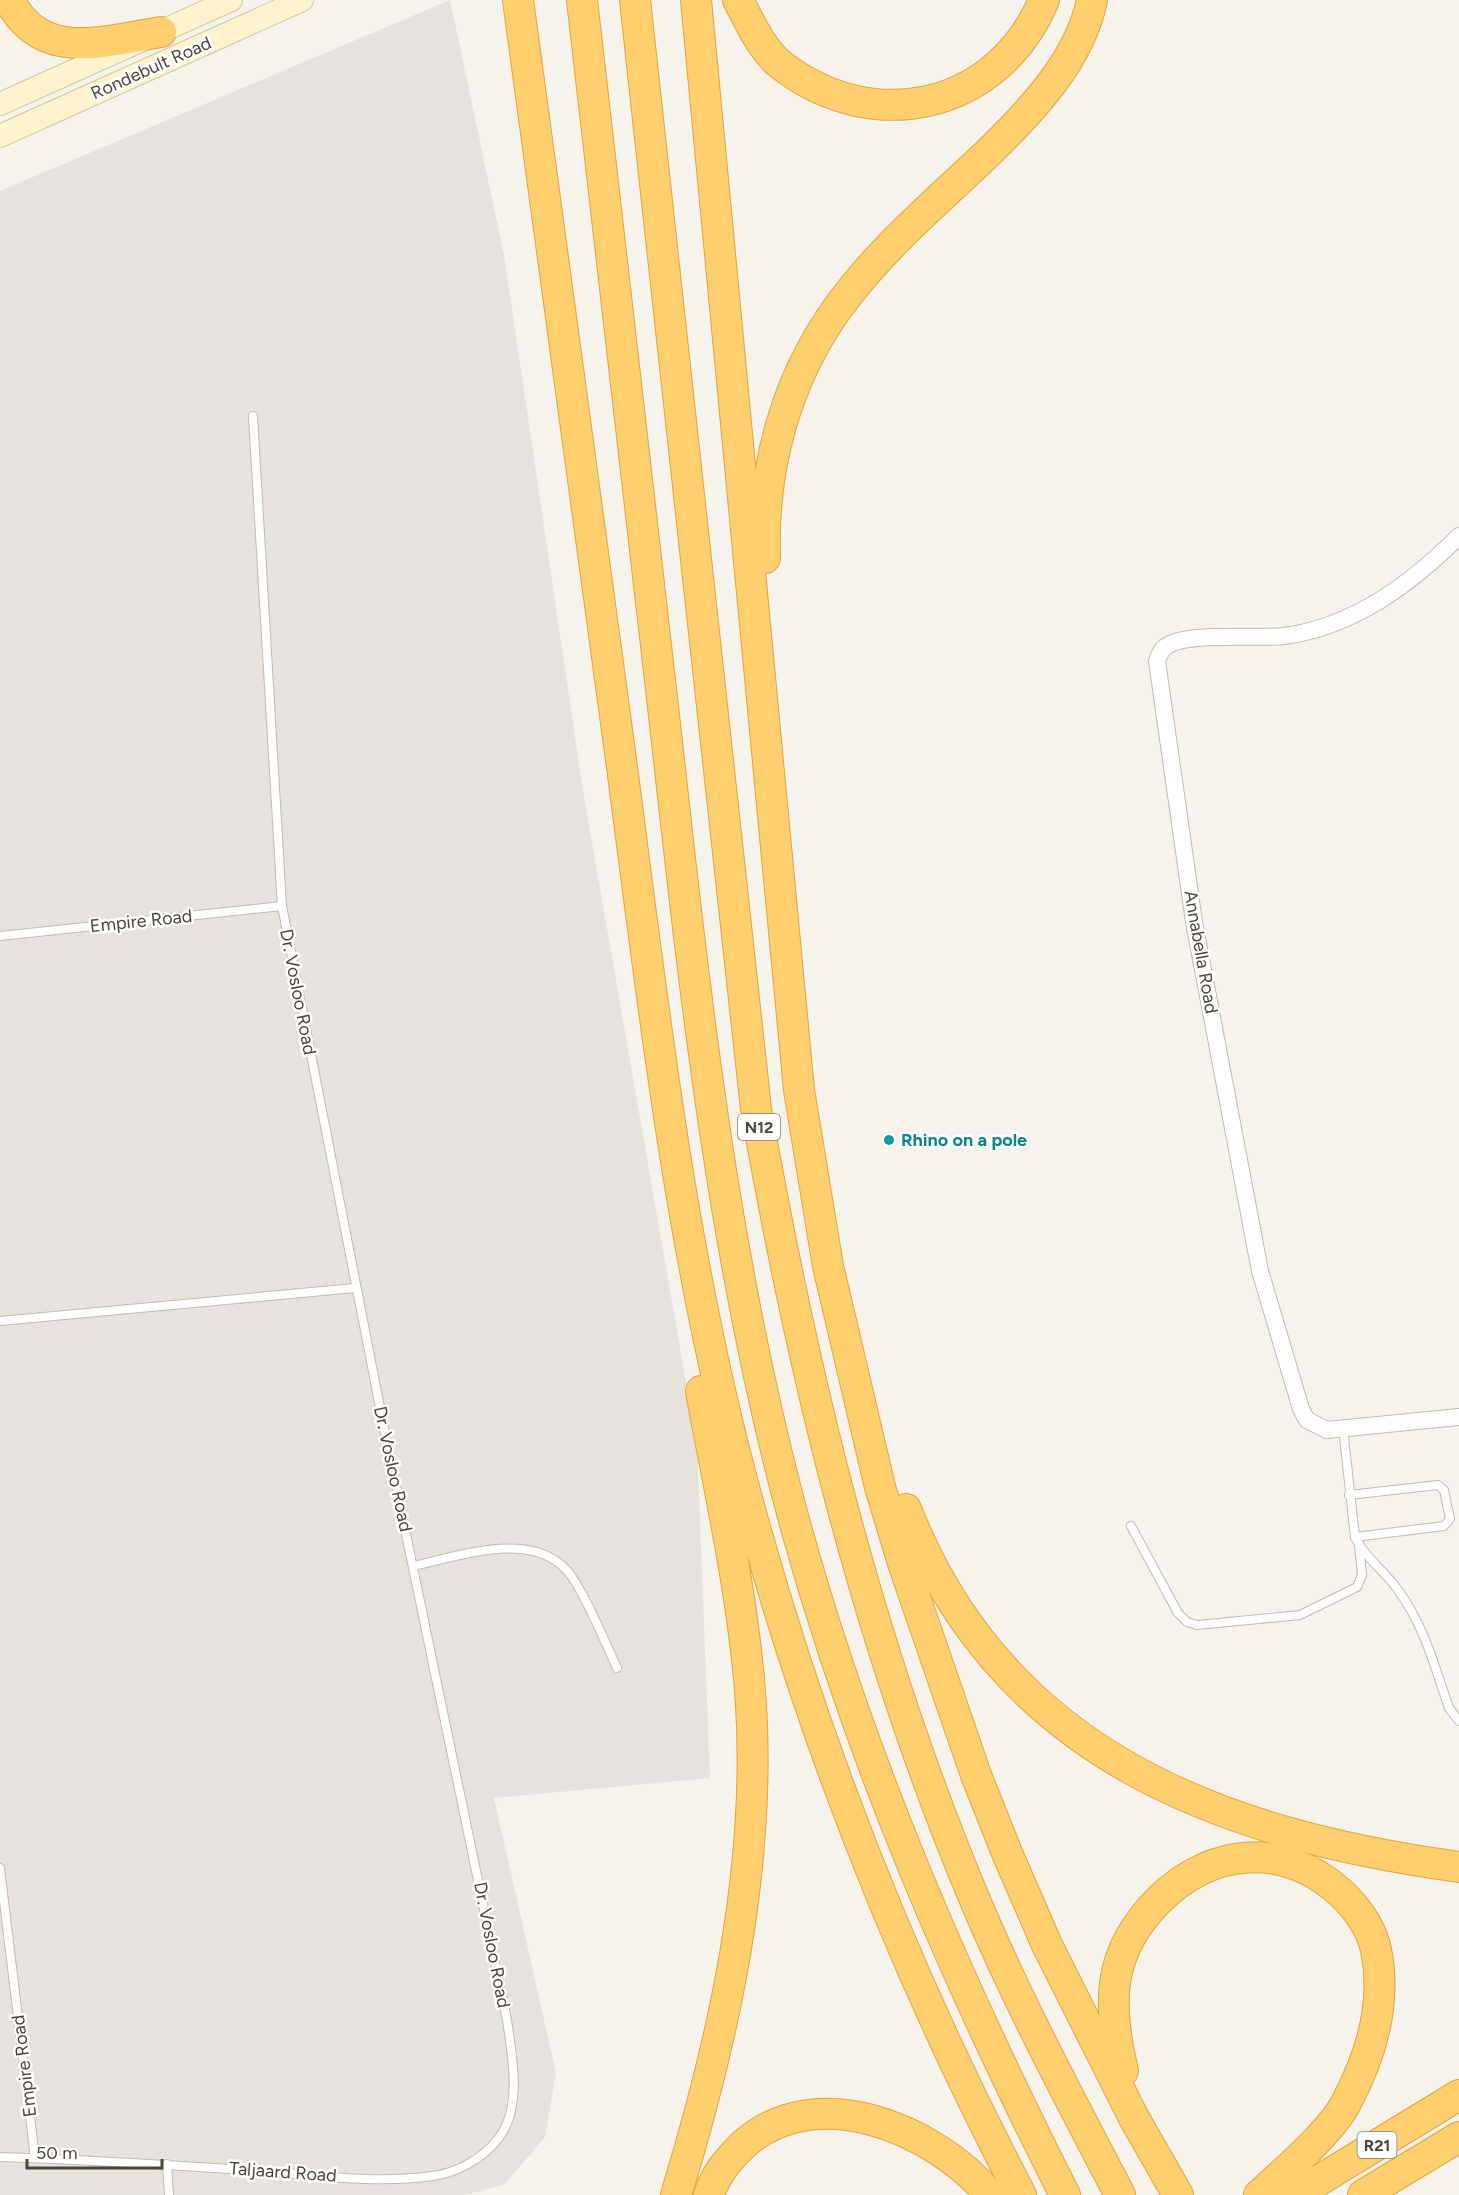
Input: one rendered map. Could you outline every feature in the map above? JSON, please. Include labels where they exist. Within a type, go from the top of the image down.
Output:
[{"type":"highway","points":[[9,0],[23,21],[41,36],[63,42],[88,43],[161,32]]},
{"type":"highway","points":[[503,0],[549,233]]},
{"type":"highway","points":[[518,0],[659,1045],[691,1241],[721,1390],[754,1525],[814,1722],[864,1856],[918,1987],[1021,2195]]},
{"type":"highway","name":"N12","points":[[582,0],[699,1028],[753,1346],[796,1529],[882,1794],[981,2028],[1065,2195]]},
{"type":"highway","name":"N12","points":[[635,0],[756,1109],[786,1274],[829,1460],[868,1600],[926,1776],[976,1904],[1021,2005],[1120,2195]]},
{"type":"highway","points":[[696,0],[799,1090],[828,1266],[880,1487],[903,1563],[976,1775],[1047,1945],[1134,2118],[1177,2194]]},
{"type":"highway","points":[[738,0],[759,39],[780,64],[814,85],[851,99],[877,104],[915,104],[948,97],[987,77],[1014,51],[1033,27],[1044,0]]},
{"type":"highway","points":[[769,770],[764,535],[770,470],[787,402],[818,338],[859,281],[1023,118],[1049,86],[1075,45],[1092,0]]},
{"type":"highway","points":[[659,1045],[655,1083],[664,1163],[689,1322],[745,1638],[751,1706],[752,1774],[748,1849],[740,1914],[727,1996],[710,2072],[676,2195]]},
{"type":"highway","points":[[828,1266],[899,1494],[920,1545],[950,1603],[1020,1688],[1051,1716],[1091,1745],[1128,1769],[1182,1796],[1322,1842],[1403,1859],[1459,1867]]},
{"type":"highway","points":[[1134,2118],[1115,2040],[1112,1998],[1120,1954],[1143,1916],[1173,1886],[1189,1875],[1226,1861],[1251,1858],[1283,1860],[1323,1877],[1352,1903],[1369,1930],[1376,1948],[1380,1974],[1377,2019],[1372,2046],[1345,2106],[1327,2128],[1260,2195]]},
{"type":"highway","name":"R21","points":[[1295,2195],[1459,2095]]},
{"type":"highway","points":[[709,2195],[720,2170],[759,2131],[799,2116],[837,2114],[878,2121],[921,2139],[954,2161],[990,2195]]},
{"type":"highway","name":"R21","points":[[1363,2195],[1459,2137]]},
{"type":"main road","name":"Rondebult Road","points":[[0,104],[231,0]]},
{"type":"main road","name":"Rondebult Road","points":[[0,136],[302,0]]},
{"type":"street","name":"Annabella Road","points":[[1459,536],[1413,576],[1374,604],[1324,628],[1264,638],[1203,638],[1173,643],[1162,650],[1157,661],[1194,922],[1260,1271],[1301,1409],[1307,1420],[1327,1430],[1459,1417]]},
{"type":"lane","name":"Dr. Vosloo Road","points":[[253,416],[282,906],[355,1288],[507,2020],[514,2067],[508,2122]]},
{"type":"lane","name":"Empire Road","points":[[0,936],[282,906]]},
{"type":"lane","points":[[0,1321],[355,1288]]},
{"type":"lane","points":[[1131,1526],[1178,1613],[1186,1622],[1197,1625],[1300,1615],[1312,1610],[1357,1587],[1362,1575],[1359,1546],[1355,1537],[1343,1428]]},
{"type":"lane","points":[[1350,1495],[1438,1485],[1444,1490],[1450,1519],[1444,1526],[1355,1537]]},
{"type":"lane","points":[[1359,1546],[1397,1588],[1415,1616],[1449,1708],[1459,1721]]},
{"type":"lane","points":[[413,1566],[495,1548],[518,1548],[540,1553],[572,1576],[617,1668]]},
{"type":"lane","name":"Empire Road","points":[[0,1868],[35,2158]]},
{"type":"lane","name":"Taljaard Road","points":[[0,2157],[167,2164],[391,2180],[434,2176],[462,2168],[498,2140],[508,2122]]},
{"type":"lane","points":[[167,2164],[169,2195]]},
{"type":"shaded area","points":[[450,0],[504,255],[583,791],[697,1445],[710,1778],[494,1798],[556,2073],[545,2137],[505,2184],[465,2195],[0,2195],[0,191]]},
{"type":"place","name":"Rhino on a pole","points":[[889,1140]]}]
